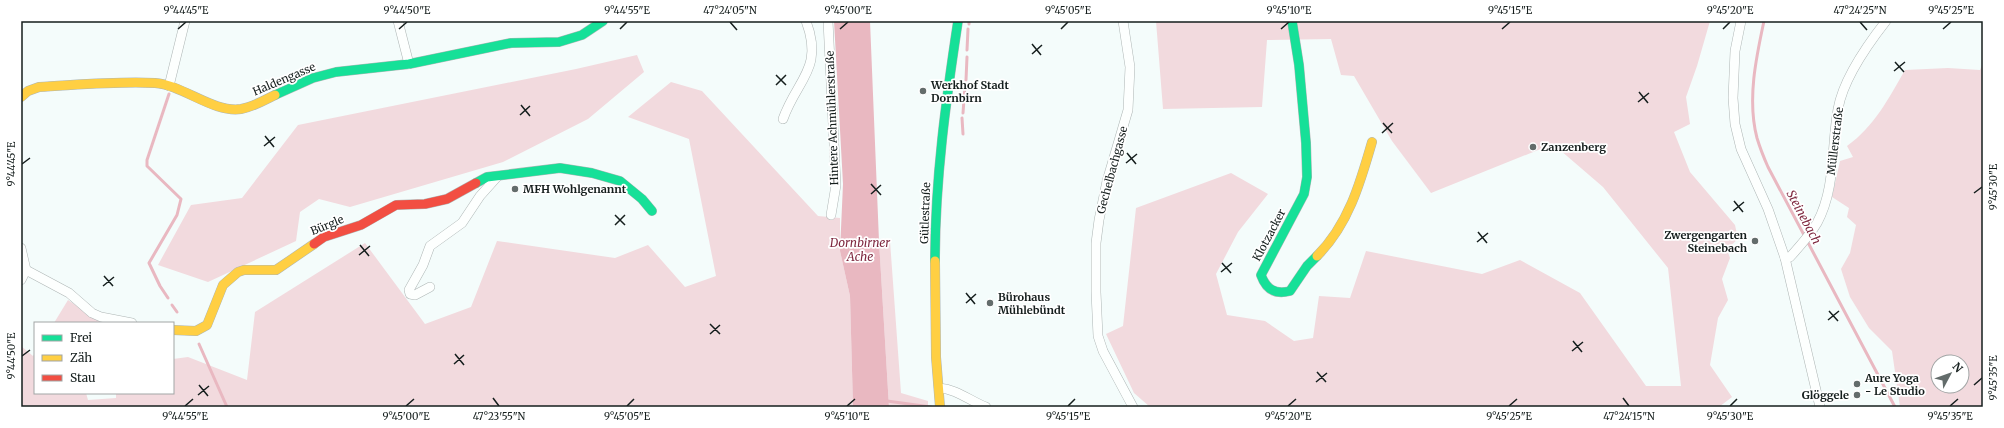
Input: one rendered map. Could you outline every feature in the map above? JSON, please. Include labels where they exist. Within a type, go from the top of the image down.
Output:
[{"type":"street","points":[[169,86],[185,22],[175,21]]},
{"type":"street","points":[[398,21],[409,64]]},
{"type":"street","name":"Haldengasse","points":[[21,97],[39,87],[156,83],[169,86],[224,108],[241,109],[261,102],[313,78],[336,72],[409,64],[511,43],[559,42],[582,35],[603,21]]},
{"type":"street","name":"Hintere Achmühlerstraße","points":[[783,119],[788,106],[807,75],[811,62],[811,36],[806,21]]},
{"type":"street","name":"Hintere Achmühlerstraße","points":[[828,21],[836,185],[831,215]]},
{"type":"street","name":"Gütlestraße","points":[[940,405],[935,273],[938,178],[944,114],[958,21]]},
{"type":"street","name":"Gechelbachgasse","points":[[1123,21],[1130,67],[1128,110],[1107,181],[1099,220],[1096,243],[1096,292],[1098,336],[1103,351],[1133,407]]},
{"type":"street","name":"Klotzacker","points":[[1292,21],[1300,64],[1306,143],[1306,177],[1304,194],[1261,274],[1264,283],[1270,290],[1283,294],[1290,291],[1335,233],[1353,204],[1372,142]]},
{"type":"street","points":[[1741,21],[1735,51],[1733,98],[1735,124],[1741,149],[1768,209],[1785,258],[1820,407]]},
{"type":"street","name":"Müllerstraße","points":[[1785,258],[1790,257],[1801,245],[1822,210],[1829,189],[1838,109],[1842,95],[1863,56],[1886,21]]},
{"type":"street","name":"Bürgle","points":[[174,330],[196,331],[207,325],[213,313],[216,299],[223,285],[238,272],[244,270],[276,270],[324,237],[361,225],[396,205],[425,204],[447,199],[487,177],[497,177],[560,168],[592,173],[620,181],[642,199],[652,211]]},
{"type":"street","points":[[430,287],[415,295],[410,294],[409,290],[423,265],[430,246],[462,223],[480,196],[497,177]]},
{"type":"street","points":[[21,248],[26,270],[21,280]]},
{"type":"street","points":[[26,270],[69,293],[92,313],[101,317],[127,322]]},
{"type":"street","points":[[939,388],[953,391],[986,407]]},
{"type":"shaded area","points":[[1156,21],[1710,21],[1686,97],[1690,124],[1674,132],[1690,172],[1735,225],[1738,239],[1727,249],[1730,258],[1722,279],[1728,300],[1718,318],[1710,365],[1732,397],[1719,407],[1150,407],[1134,393],[1106,334],[1123,326],[1136,208],[1231,173],[1268,194],[1238,232],[1216,274],[1227,315],[1265,321],[1294,341],[1313,338],[1319,296],[1350,298],[1366,251],[1482,274],[1520,260],[1580,293],[1646,386],[1681,386],[1668,268],[1603,187],[1553,144],[1431,193],[1392,141],[1354,76],[1341,75],[1331,39],[1267,40],[1262,107],[1163,109]]},
{"type":"shaded area","points":[[637,55],[644,72],[588,119],[503,162],[350,207],[319,199],[300,212],[296,241],[208,282],[158,265],[191,205],[242,198],[298,125],[576,69]]},
{"type":"shaded area","points":[[1983,63],[1983,407],[1900,407],[1892,351],[1869,328],[1850,297],[1841,269],[1850,253],[1856,225],[1847,217],[1849,208],[1832,197],[1840,161],[1853,157],[1847,146],[1873,121],[1887,101],[1905,70],[1948,68],[1980,70]]},
{"type":"shaded area","points":[[671,82],[702,91],[818,216],[840,218],[840,251],[850,296],[853,407],[21,407],[21,346],[33,356],[34,354],[34,394],[86,394],[88,400],[116,398],[116,394],[174,394],[174,359],[188,357],[247,380],[255,312],[365,243],[425,324],[471,307],[497,241],[615,258],[648,245],[685,287],[716,276],[689,139],[628,117]]},
{"type":"shaded area","points":[[879,241],[890,241],[901,393],[928,401],[928,407],[889,407]]},
{"type":"shaded area","points":[[68,300],[101,322],[55,322]]},
{"type":"water","name":"Dornbirner Ache","points":[[834,21],[870,21],[879,241],[889,407],[853,407],[850,296],[840,251],[843,184]]},
{"type":"waterway","name":"Steinebach","points":[[1764,21],[1758,50],[1753,94],[1754,124],[1759,145],[1768,167],[1895,407]]},
{"type":"waterway","points":[[967,50],[968,29]]},
{"type":"waterway","points":[[966,80],[967,57]]},
{"type":"waterway","points":[[963,113],[965,86]]},
{"type":"waterway","points":[[168,298],[160,286],[149,263],[177,215],[181,199],[147,166],[147,160],[169,94]]},
{"type":"waterway","points":[[962,118],[963,134]]},
{"type":"waterway","points":[[172,305],[177,312]]},
{"type":"waterway","points":[[199,344],[227,407]]},
{"type":"waterway","points":[[887,401],[931,407]]},
{"type":"traffic: fast","points":[[275,95],[313,78],[336,72],[409,64],[511,43],[559,42],[582,35],[603,21]]},
{"type":"traffic: fast","points":[[935,261],[935,231],[939,170],[945,110],[958,21]]},
{"type":"traffic: fast","points":[[1292,21],[1299,65],[1306,143],[1307,177],[1304,194],[1261,275],[1268,287],[1272,290],[1280,292],[1290,291],[1307,266],[1317,256]]},
{"type":"traffic: fast","points":[[476,183],[487,177],[560,168],[592,173],[620,181],[642,199],[652,211]]},
{"type":"traffic: slow","points":[[21,97],[28,91],[39,87],[111,83],[155,83],[176,88],[220,107],[241,109],[250,107],[275,95]]},
{"type":"traffic: slow","points":[[1317,256],[1337,231],[1352,203],[1372,142]]},
{"type":"traffic: slow","points":[[174,330],[196,331],[207,325],[223,285],[238,272],[244,270],[276,270],[314,244]]},
{"type":"traffic: slow","points":[[935,261],[936,357],[940,407]]},
{"type":"traffic: jam","points":[[314,244],[324,237],[361,225],[396,205],[425,204],[447,199],[476,183]]},
{"type":"place","name":"Werkhof Stadt Dornbirn","points":[[923,91]]},
{"type":"place","name":"Zanzenberg","points":[[1533,147]]},
{"type":"place","name":"MFH Wohlgenannt","points":[[515,189]]},
{"type":"place","name":"Zwergengarten Steinebach","points":[[1755,241]]},
{"type":"place","name":"Bürohaus Mühlebündt","points":[[990,303]]},
{"type":"place","name":"Aure Yoga - Le Studio","points":[[1857,384]]},
{"type":"place","name":"Glöggele","points":[[1857,395]]}]
